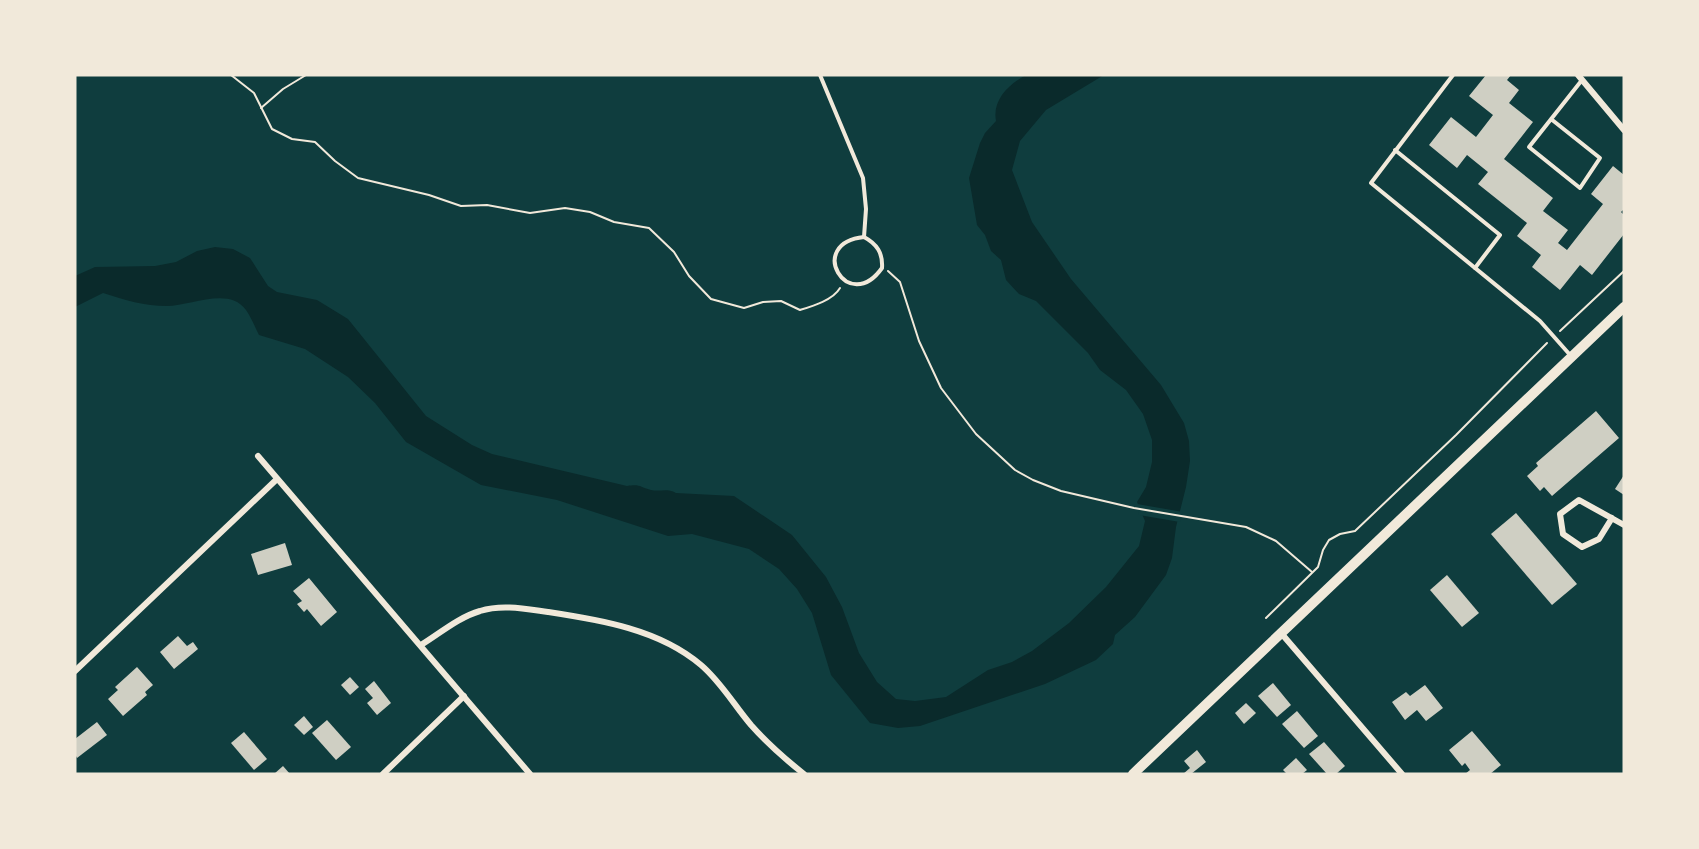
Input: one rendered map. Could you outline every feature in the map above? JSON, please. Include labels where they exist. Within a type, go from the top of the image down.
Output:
[{"type":"street","points":[[1580,77],[1624,130]]},
{"type":"street","points":[[1133,774],[1624,307]]},
{"type":"street","points":[[258,456],[530,774]]},
{"type":"street","points":[[75,671],[277,479]]},
{"type":"street","points":[[1612,518],[1599,539],[1582,547],[1563,534],[1560,514],[1579,500],[1612,518],[1624,525]]},
{"type":"street","points":[[421,645],[465,617],[481,610],[496,608],[516,608],[574,616],[621,626],[652,636],[671,645],[702,666],[750,724],[804,774]]},
{"type":"street","points":[[1281,633],[1402,774]]},
{"type":"street","points":[[382,774],[464,696]]},
{"type":"lane","points":[[820,75],[863,178],[866,208],[864,237]]},
{"type":"lane","points":[[1453,75],[1371,183],[1540,321],[1571,357]]},
{"type":"lane","points":[[1551,119],[1600,158],[1580,188],[1529,147],[1580,77]]},
{"type":"lane","points":[[1395,149],[1500,235],[1475,268]]},
{"type":"lane","points":[[864,237],[881,252],[882,268],[876,276],[863,284],[844,280],[838,275],[834,268],[834,259],[845,243],[854,238],[864,237]]},
{"type":"path","points":[[231,75],[254,93],[272,129],[292,139],[315,142],[358,178],[429,195],[461,206],[487,205],[530,213],[566,208],[590,212],[614,222],[649,228],[674,252],[689,276],[711,299],[728,305],[744,308],[762,302],[781,301],[800,310],[817,305],[838,292],[844,280]]},
{"type":"path","points":[[261,108],[284,88],[306,75]]},
{"type":"path","points":[[882,268],[893,274],[900,282],[919,341],[941,388],[970,427],[1015,470],[1048,488],[1134,508],[1246,527],[1288,551],[1312,572]]},
{"type":"path","points":[[1562,329],[1624,271]]},
{"type":"path","points":[[1266,618],[1318,567],[1329,540],[1340,534],[1355,531],[1456,435],[1546,344]]},
{"type":"water","points":[[1026,75],[1104,75],[1046,110],[1020,141],[1012,170],[1032,222],[1071,279],[1161,385],[1184,423],[1189,441],[1190,461],[1186,487],[1176,527],[1172,558],[1166,575],[1135,617],[1115,635],[1113,644],[1096,660],[1045,684],[920,726],[898,728],[870,723],[831,675],[812,613],[797,589],[779,569],[749,549],[692,534],[668,536],[557,500],[481,485],[406,442],[375,403],[348,377],[305,349],[259,335],[246,310],[239,303],[230,299],[209,299],[159,306],[103,293],[75,307],[75,276],[95,267],[155,266],[176,262],[197,251],[215,247],[233,249],[250,258],[268,286],[277,292],[317,300],[348,319],[426,416],[472,445],[492,454],[627,486],[676,493],[734,496],[792,535],[826,577],[842,607],[859,653],[877,682],[896,699],[915,701],[946,697],[988,670],[1012,662],[1032,651],[1069,623],[1106,587],[1139,546],[1145,521],[1137,502],[1146,487],[1152,462],[1152,440],[1143,414],[1126,390],[1100,370],[1088,353],[1036,301],[1019,294],[1006,280],[1001,260],[991,251],[985,235],[977,225],[969,178],[980,143],[985,133],[996,121],[995,113],[1003,94]]},
{"type":"pier","points":[[1137,504],[1183,512],[1180,522],[1139,515]]},
{"type":"building","points":[[1486,75],[1511,75],[1507,80],[1519,90],[1509,103],[1533,122],[1504,159],[1553,198],[1543,211],[1568,230],[1558,243],[1567,250],[1603,204],[1591,194],[1613,166],[1624,175],[1624,209],[1621,212],[1624,215],[1624,234],[1592,275],[1580,265],[1560,290],[1532,267],[1541,255],[1517,236],[1527,223],[1478,184],[1488,172],[1467,155],[1457,168],[1429,145],[1451,117],[1476,137],[1493,115],[1469,96]]},
{"type":"building","points":[[1596,411],[1619,438],[1552,496],[1544,487],[1540,491],[1527,476],[1538,466],[1536,463]]},
{"type":"building","points":[[1624,475],[1624,495],[1615,489]]},
{"type":"building","points":[[1516,513],[1577,584],[1552,605],[1491,534]]},
{"type":"building","points":[[285,543],[292,565],[258,575],[251,554]]},
{"type":"building","points":[[1447,575],[1479,613],[1462,627],[1430,590]]},
{"type":"building","points":[[309,578],[337,612],[321,626],[307,609],[304,612],[297,604],[302,601],[293,591]]},
{"type":"building","points":[[178,636],[187,646],[193,642],[198,649],[174,669],[160,652]]},
{"type":"building","points":[[137,667],[153,685],[145,692],[147,695],[123,716],[108,699],[118,690],[115,687]]},
{"type":"building","points":[[350,677],[359,687],[350,695],[341,685]]},
{"type":"building","points":[[374,681],[391,703],[377,715],[367,703],[373,698],[365,689]]},
{"type":"building","points":[[1273,683],[1291,705],[1277,717],[1258,696]]},
{"type":"building","points":[[1425,685],[1443,708],[1426,721],[1417,710],[1405,720],[1392,702],[1406,692],[1410,696]]},
{"type":"building","points":[[1246,703],[1256,713],[1244,724],[1235,713]]},
{"type":"building","points":[[1297,711],[1318,736],[1304,748],[1282,724]]},
{"type":"building","points":[[304,716],[313,727],[304,735],[294,725]]},
{"type":"building","points":[[327,720],[351,747],[336,760],[312,733]]},
{"type":"building","points":[[97,722],[107,735],[77,758],[75,739]]},
{"type":"building","points":[[1472,731],[1501,765],[1490,774],[1465,774],[1470,770],[1465,763],[1462,766],[1449,750]]},
{"type":"building","points":[[244,732],[267,759],[254,770],[231,743]]},
{"type":"building","points":[[1324,742],[1345,766],[1336,774],[1327,774],[1309,754]]},
{"type":"building","points":[[1197,750],[1206,762],[1191,774],[1183,774],[1190,768],[1184,761]]},
{"type":"building","points":[[1296,758],[1307,770],[1302,774],[1287,774],[1283,770]]},
{"type":"building","points":[[283,766],[290,774],[274,774]]}]
